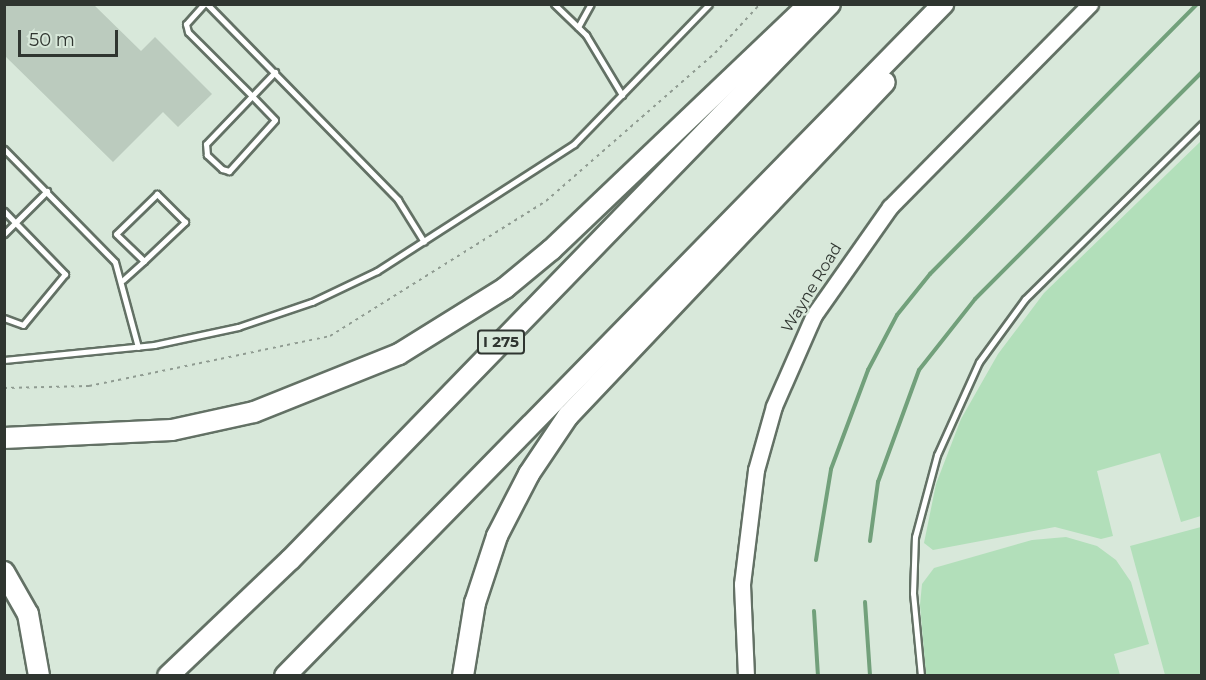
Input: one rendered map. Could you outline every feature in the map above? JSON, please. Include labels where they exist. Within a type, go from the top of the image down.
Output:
[{"type":"highway","points":[[4,438],[172,430],[254,412],[399,354],[505,288],[551,250],[809,4]]},
{"type":"highway","name":"I 275","points":[[168,675],[290,560],[830,4]]},
{"type":"highway","points":[[285,675],[943,4]]},
{"type":"highway","points":[[463,675],[475,603],[497,536],[529,474],[568,416],[954,4]]},
{"type":"highway","points":[[4,572],[28,614],[39,675]]},
{"type":"main road","name":"Wayne Road","points":[[746,675],[742,584],[756,471],[774,406],[814,315],[890,207],[1090,4]]},
{"type":"lane","points":[[275,72],[252,96],[206,144],[207,155],[222,169],[229,171],[276,123],[252,96],[188,32],[186,24],[206,4],[275,72],[398,200],[424,242]]},
{"type":"lane","points":[[554,4],[578,27],[622,95]]},
{"type":"lane","points":[[578,27],[591,4]]},
{"type":"lane","points":[[4,360],[138,347],[238,327],[312,302],[424,242],[574,144],[709,4]]},
{"type":"lane","points":[[921,675],[913,593],[915,537],[937,455],[979,362],[1025,299],[1202,124]]},
{"type":"lane","points":[[4,149],[102,246],[123,280],[138,347]]},
{"type":"lane","points":[[4,234],[47,191]]},
{"type":"lane","points":[[123,280],[144,261],[186,222],[157,194],[116,234],[144,261]]},
{"type":"lane","points":[[4,211],[61,266],[64,281],[23,325],[4,318]]},
{"type":"green space","points":[[1201,141],[1201,516],[1181,522],[1160,453],[1097,471],[1113,536],[1101,539],[1055,527],[933,550],[924,543],[936,484],[961,419],[998,354],[1044,293]]},
{"type":"green space","points":[[1201,527],[1201,675],[1165,675],[1130,546]]},
{"type":"green space","points":[[1066,537],[1097,546],[1116,560],[1131,582],[1149,644],[1114,654],[1120,675],[926,675],[920,605],[922,584],[934,568],[1032,540]]},
{"type":"building","points":[[4,4],[93,4],[141,51],[155,37],[212,94],[178,127],[163,112],[113,162],[4,55]]},
{"type":"waterway","points":[[816,560],[831,469],[868,370],[897,315],[930,274],[1197,4]]},
{"type":"waterway","points":[[870,541],[878,482],[919,370],[975,299],[1202,72]]},
{"type":"waterway","points":[[865,602],[870,676]]},
{"type":"waterway","points":[[814,611],[818,676]]}]
